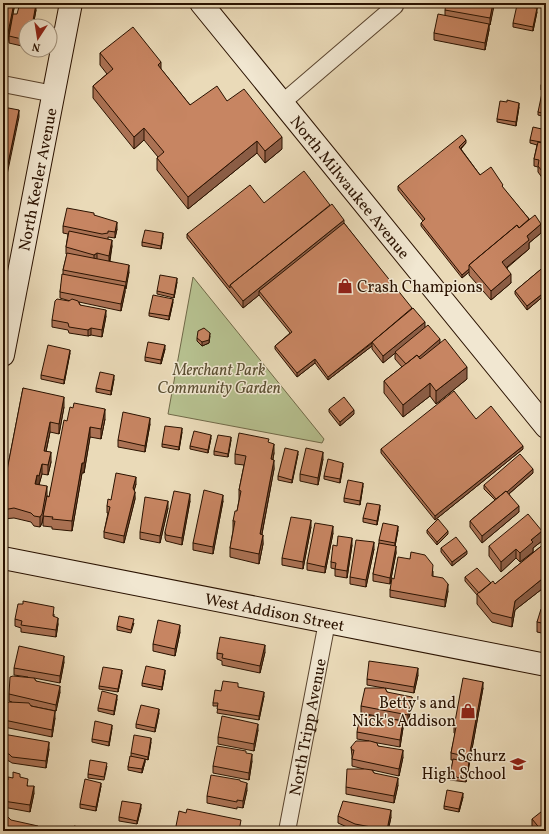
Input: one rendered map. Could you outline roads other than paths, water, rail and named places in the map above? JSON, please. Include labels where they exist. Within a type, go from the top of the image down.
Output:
[{"type":"street","name":"North Keeler Avenue","points":[[3,355],[6,318],[54,94],[71,3]]},
{"type":"street","name":"North Milwaukee Avenue","points":[[201,3],[546,427]]},
{"type":"street","points":[[282,102],[395,6],[395,3]]},
{"type":"street","points":[[3,84],[54,94]]},
{"type":"street","name":"West Addison Street","points":[[3,558],[546,665]]},
{"type":"street","name":"North Tripp Avenue","points":[[287,831],[326,622]]},
{"type":"place","name":"Crash Champions","points":[[345,286]]},
{"type":"place","name":"Betty's and Nick's Addison","points":[[468,711]]},
{"type":"place","name":"Schurz High School","points":[[518,764]]},
{"type":"park label","name":"Merchant Park Community Garden","points":[[219,378]]}]
